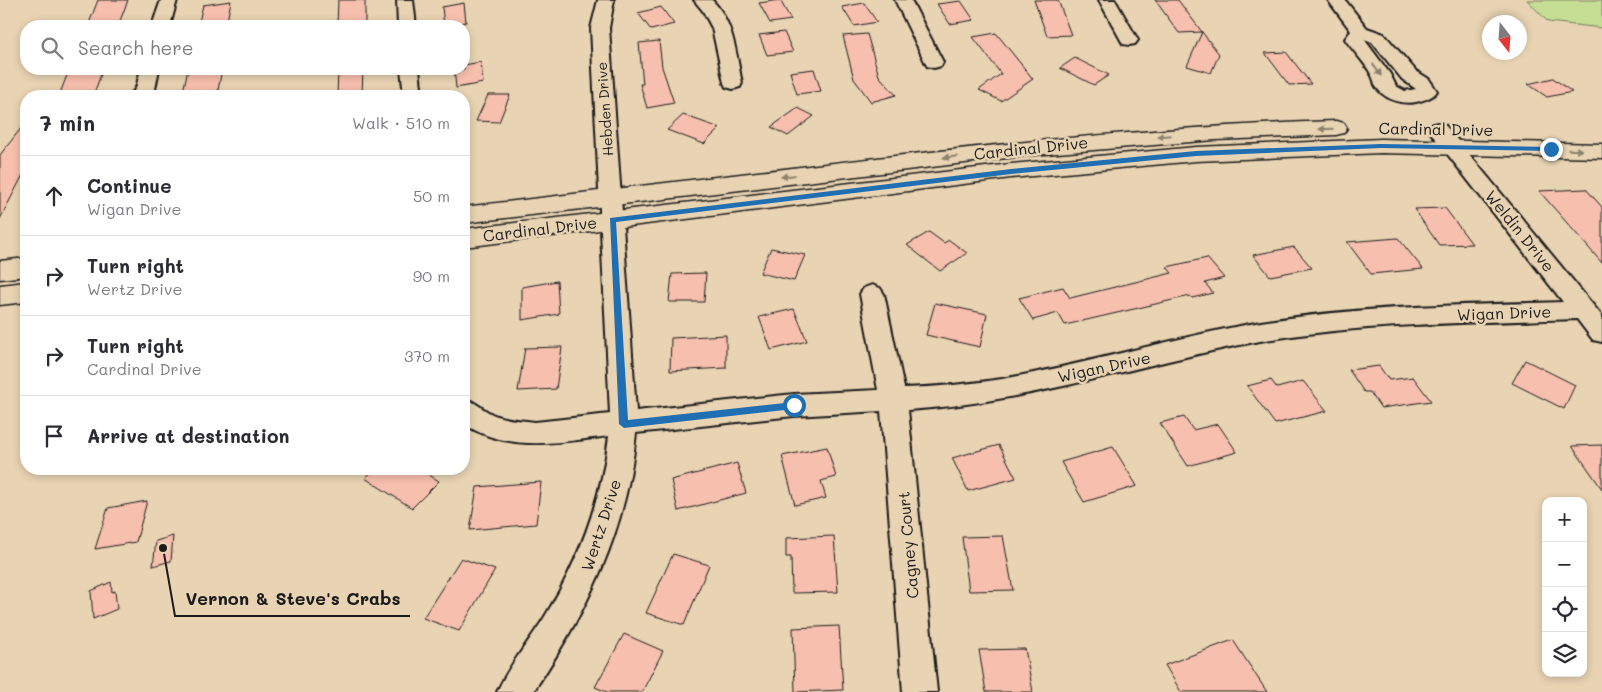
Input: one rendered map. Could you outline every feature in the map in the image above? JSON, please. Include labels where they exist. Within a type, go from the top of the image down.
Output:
[{"type":"main road","name":"Cardinal Drive","points":[[470,237],[611,209],[1089,142],[1191,134],[1295,129],[1438,129],[1602,133]]},
{"type":"main road","name":"Cardinal Drive","points":[[470,215],[611,209],[1144,158],[1303,148],[1453,147],[1602,150]]},
{"type":"main road","points":[[0,270],[20,272]]},
{"type":"main road","points":[[0,296],[20,278]]},
{"type":"street","points":[[163,20],[168,0]]},
{"type":"street","points":[[405,0],[407,20]]},
{"type":"street","name":"Hebden Drive","points":[[606,0],[600,28],[611,209]]},
{"type":"street","points":[[702,0],[717,16],[721,26],[734,83]]},
{"type":"street","points":[[903,0],[934,62]]},
{"type":"street","points":[[1108,0],[1128,40]]},
{"type":"street","points":[[1336,0],[1361,32]]},
{"type":"street","points":[[144,90],[148,75]]},
{"type":"street","points":[[410,75],[412,90]]},
{"type":"street","name":"Weldin Drive","points":[[1438,129],[1602,333]]},
{"type":"street","name":"Wertz Drive","points":[[514,692],[545,647],[575,597],[597,547],[613,501],[622,457],[624,424],[611,209]]},
{"type":"street","name":"Cagney Court","points":[[872,294],[893,399],[920,692]]},
{"type":"street","name":"Wigan Drive","points":[[470,415],[490,426],[511,431],[535,433],[794,405],[942,397],[1002,389],[1260,332],[1311,325],[1375,318],[1584,310]]},
{"type":"green space","points":[[1527,0],[1602,0],[1602,28],[1548,22]]},
{"type":"building","points":[[98,0],[128,0],[120,20],[90,20]]},
{"type":"building","points":[[338,0],[365,0],[365,20],[337,20]]},
{"type":"building","points":[[780,0],[791,20],[770,23],[759,3]]},
{"type":"building","points":[[1034,0],[1058,0],[1071,35],[1047,36]]},
{"type":"building","points":[[1155,0],[1178,0],[1202,32],[1179,33]]},
{"type":"building","points":[[231,1],[227,20],[199,20],[203,5]]},
{"type":"building","points":[[961,1],[974,20],[950,24],[937,4]]},
{"type":"building","points":[[464,3],[466,20],[443,20],[442,7]]},
{"type":"building","points":[[864,3],[877,22],[854,26],[842,7]]},
{"type":"building","points":[[661,7],[674,24],[651,30],[638,13]]},
{"type":"building","points":[[784,32],[793,52],[767,55],[759,35]]},
{"type":"building","points":[[1202,32],[1219,54],[1211,73],[1187,66]]},
{"type":"building","points":[[996,33],[1033,79],[1001,101],[979,90],[1001,74],[973,37]]},
{"type":"building","points":[[867,34],[879,76],[896,95],[871,102],[854,79],[843,36]]},
{"type":"building","points":[[659,41],[662,67],[674,103],[647,108],[640,84],[643,84],[639,43]]},
{"type":"building","points":[[1286,52],[1311,84],[1289,85],[1265,53]]},
{"type":"building","points":[[1075,58],[1109,75],[1094,85],[1060,68]]},
{"type":"building","points":[[481,62],[483,83],[456,88],[455,75],[470,75],[470,64]]},
{"type":"building","points":[[814,69],[821,91],[797,94],[790,72]]},
{"type":"building","points":[[67,75],[101,75],[95,90],[61,90]]},
{"type":"building","points":[[187,75],[221,75],[218,90],[183,90]]},
{"type":"building","points":[[338,75],[363,75],[362,90],[337,90]]},
{"type":"building","points":[[1553,78],[1572,92],[1547,97],[1528,84]]},
{"type":"building","points":[[488,95],[510,95],[499,122],[476,121]]},
{"type":"building","points":[[798,108],[814,116],[788,136],[771,127]]},
{"type":"building","points":[[683,115],[720,128],[704,144],[667,130]]},
{"type":"building","points":[[20,130],[20,181],[0,219],[0,155]]},
{"type":"building","points":[[1586,189],[1602,207],[1602,263],[1539,191]]},
{"type":"building","points":[[1445,208],[1472,244],[1439,245],[1414,209]]},
{"type":"building","points":[[929,232],[944,243],[949,240],[967,253],[940,271],[907,245]]},
{"type":"building","points":[[1398,238],[1423,269],[1371,274],[1347,242]]},
{"type":"building","points":[[1294,247],[1312,268],[1270,276],[1253,255]]},
{"type":"building","points":[[771,248],[805,255],[794,281],[760,273]]},
{"type":"building","points":[[1207,258],[1224,278],[1205,283],[1213,293],[1192,298],[1190,296],[1065,325],[1058,313],[1033,320],[1019,298],[1063,287],[1070,298],[1172,273],[1167,267]]},
{"type":"building","points":[[706,273],[704,302],[669,302],[672,274]]},
{"type":"building","points":[[557,281],[559,314],[522,320],[522,287]]},
{"type":"building","points":[[935,303],[987,314],[980,347],[926,335]]},
{"type":"building","points":[[794,309],[807,341],[771,350],[759,317]]},
{"type":"building","points":[[726,335],[726,368],[670,371],[671,338]]},
{"type":"building","points":[[562,347],[556,389],[518,391],[525,348]]},
{"type":"building","points":[[1525,360],[1575,385],[1564,409],[1512,383]]},
{"type":"building","points":[[1379,366],[1389,380],[1413,377],[1431,401],[1381,408],[1370,392],[1364,392],[1349,370]]},
{"type":"building","points":[[1271,380],[1277,388],[1303,381],[1327,411],[1275,424],[1247,386]]},
{"type":"building","points":[[1184,417],[1193,430],[1218,424],[1237,452],[1188,466],[1160,423]]},
{"type":"building","points":[[999,445],[1016,478],[968,491],[952,458]]},
{"type":"building","points":[[1602,445],[1602,489],[1572,446]]},
{"type":"building","points":[[827,447],[836,477],[821,481],[826,498],[795,505],[782,456]]},
{"type":"building","points":[[1113,447],[1137,486],[1084,502],[1061,462]]},
{"type":"building","points":[[737,463],[746,493],[678,511],[671,480]]},
{"type":"building","points":[[368,475],[429,475],[439,481],[412,508],[365,478]]},
{"type":"building","points":[[541,482],[536,524],[470,530],[477,487]]},
{"type":"building","points":[[147,501],[136,542],[95,549],[108,508]]},
{"type":"building","points":[[173,536],[171,561],[153,566],[156,541]]},
{"type":"building","points":[[834,536],[838,592],[792,593],[791,557],[786,557],[786,538]]},
{"type":"building","points":[[1003,536],[1013,590],[969,591],[962,537]]},
{"type":"building","points":[[673,554],[709,565],[684,625],[646,613]]},
{"type":"building","points":[[461,558],[495,570],[459,631],[423,618]]},
{"type":"building","points":[[111,582],[112,592],[115,591],[117,609],[93,619],[91,591]]},
{"type":"building","points":[[839,626],[843,690],[795,692],[793,628]]},
{"type":"building","points":[[624,634],[663,651],[642,692],[607,692],[595,687]]},
{"type":"building","points":[[1233,640],[1267,692],[1181,692],[1165,665]]},
{"type":"building","points":[[1025,649],[1033,692],[986,692],[979,650]]},
{"type":"place","name":"Vernon & Steve's Crabs","points":[[163,548]]},
{"type":"route","points":[[794,405],[624,424],[612,220],[1011,171],[1136,158],[1303,148],[1381,146],[1551,149]]}]
